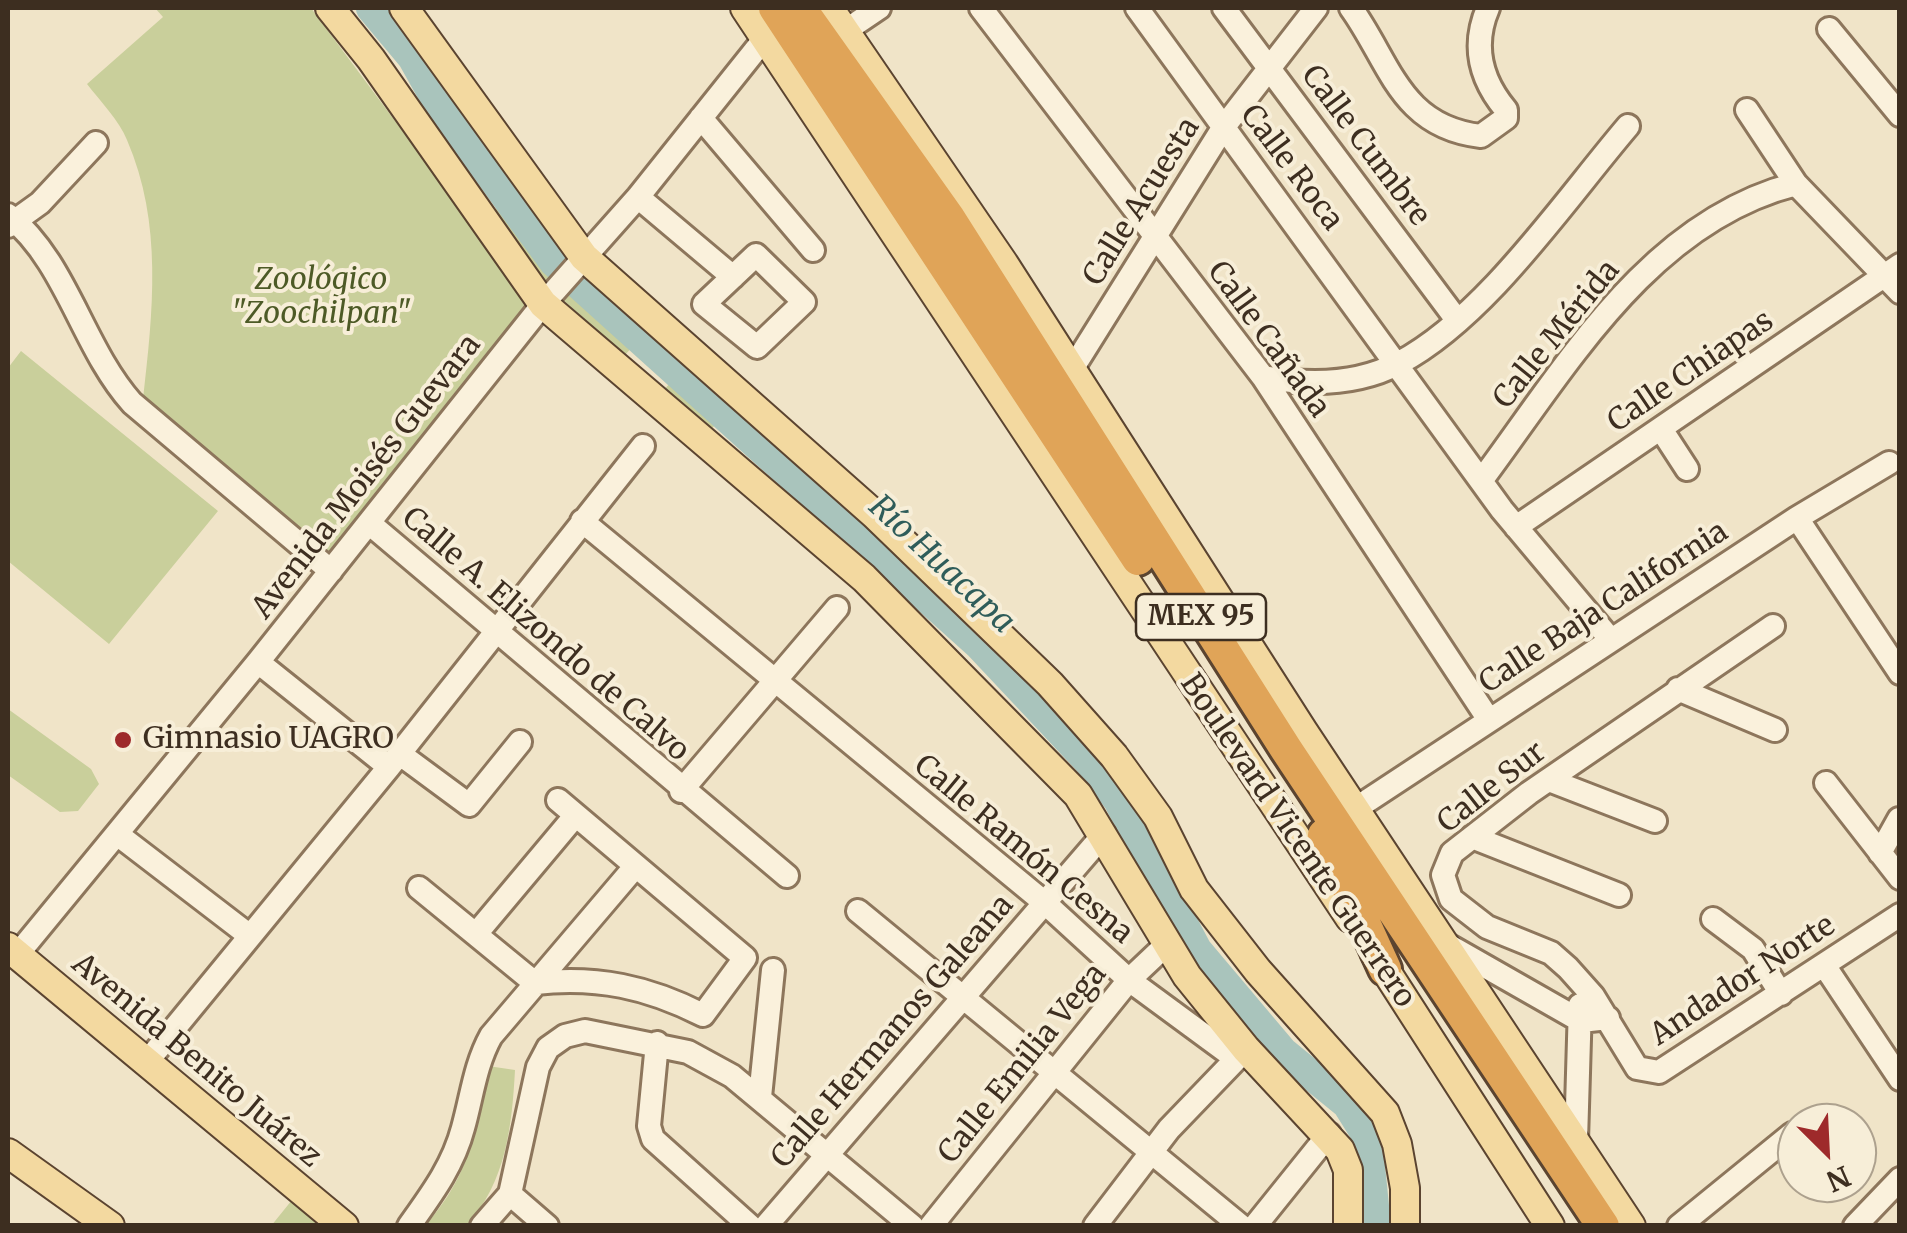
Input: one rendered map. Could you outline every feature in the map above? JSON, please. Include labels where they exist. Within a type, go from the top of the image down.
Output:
[{"type":"highway","name":"Boulevard Vicente Guerrero","points":[[800,8],[949,218],[1286,749],[1603,1226]]},
{"type":"highway","name":"Boulevard Vicente Guerrero","points":[[770,23],[1320,827],[1576,1226]]},
{"type":"highway","points":[[949,218],[1004,264]]},
{"type":"highway","points":[[1320,827],[1384,968]]},
{"type":"main road","points":[[330,8],[544,304],[864,578],[1078,795],[1166,945],[1241,1054],[1328,1134],[1348,1170],[1348,1226]]},
{"type":"main road","points":[[404,8],[583,258],[874,514],[1050,684],[1114,756],[1158,817],[1205,902],[1258,972],[1385,1113],[1397,1144],[1405,1188],[1405,1226]]},
{"type":"main road","name":"Boulevard Vicente Guerrero","points":[[745,8],[770,23],[1550,1226]]},
{"type":"main road","points":[[837,19],[1004,264],[1355,809],[1631,1226]]},
{"type":"main road","name":"Avenida Benito Juárez","points":[[12,951],[344,1226]]},
{"type":"main road","points":[[8,1153],[110,1226]]},
{"type":"street","points":[[837,19],[880,8]]},
{"type":"street","name":"Calle Cañada","points":[[980,8],[1263,377],[1489,720]]},
{"type":"street","name":"Calle Roca","points":[[1137,8],[1480,481],[1611,640]]},
{"type":"street","name":"Calle Cumbre","points":[[1224,8],[1457,320]]},
{"type":"street","name":"Calle Acuesta","points":[[1071,371],[1223,128],[1316,8]]},
{"type":"street","points":[[1351,8],[1390,80],[1437,125],[1481,136],[1506,118],[1506,110],[1490,90],[1478,56],[1488,8]]},
{"type":"street","name":"Avenida Moisés Guevara","points":[[12,951],[117,834],[544,304],[638,198],[770,23]]},
{"type":"street","points":[[1829,29],[1900,115]]},
{"type":"street","points":[[1748,110],[1796,184],[1894,278]]},
{"type":"street","points":[[701,118],[814,250]]},
{"type":"street","points":[[1263,377],[1303,384],[1334,382],[1398,364],[1457,320],[1510,266],[1628,126]]},
{"type":"street","points":[[96,142],[10,221],[42,250],[111,379],[132,403],[331,570]]},
{"type":"street","name":"Calle Mérida","points":[[1480,481],[1614,304],[1656,261],[1761,193],[1796,184]]},
{"type":"street","points":[[638,198],[733,276]]},
{"type":"street","name":"Calle Chiapas","points":[[1516,527],[1894,278]]},
{"type":"street","points":[[1661,428],[1687,469]]},
{"type":"street","points":[[146,1063],[498,632],[643,446]]},
{"type":"street","name":"Calle Baja California","points":[[1355,809],[1797,518],[1890,464]]},
{"type":"street","points":[[1797,518],[1890,638],[1900,673]]},
{"type":"street","name":"Calle Ramón Cesna","points":[[582,521],[774,684],[1045,903],[1129,980],[1241,1054]]},
{"type":"street","name":"Calle A. Elizondo de Calvo","points":[[369,524],[681,791],[837,608]]},
{"type":"street","name":"Calle Sur","points":[[1608,1018],[1579,980],[1551,953],[1488,927],[1451,899],[1443,875],[1452,853],[1549,780],[1773,626]]},
{"type":"street","points":[[258,662],[394,760],[469,805],[520,742]]},
{"type":"street","points":[[1678,690],[1775,730]]},
{"type":"street","points":[[1549,780],[1655,820]]},
{"type":"street","points":[[1826,782],[1900,878]]},
{"type":"street","points":[[681,791],[787,876]]},
{"type":"street","points":[[419,888],[535,983],[577,978],[614,983],[663,995],[703,1015],[746,958],[566,808],[476,934]]},
{"type":"street","points":[[1880,853],[1899,819]]},
{"type":"street","points":[[117,834],[250,936]]},
{"type":"street","name":"Calle Hermanos Galeana","points":[[766,1226],[1104,834]]},
{"type":"street","points":[[1472,837],[1619,895]]},
{"type":"street","points":[[408,1226],[444,1177],[486,1046],[634,868]]},
{"type":"street","points":[[858,911],[1241,1226]]},
{"type":"street","name":"Andador Norte","points":[[1581,1021],[1608,1018],[1637,1068],[1659,1072],[1900,915]]},
{"type":"street","points":[[1713,920],[1752,949],[1780,994]]},
{"type":"street","points":[[1444,943],[1581,1021]]},
{"type":"street","name":"Calle Emilia Vega","points":[[931,1226],[1129,980],[1166,945]]},
{"type":"street","points":[[1824,965],[1900,1079]]},
{"type":"street","points":[[760,1097],[772,970]]},
{"type":"street","points":[[1576,1141],[1579,980]]},
{"type":"street","points":[[482,1226],[510,1194],[529,1097],[548,1048],[565,1036],[585,1031],[688,1052],[760,1097],[912,1226]]},
{"type":"street","points":[[656,1044],[649,1126],[653,1138],[750,1226]]},
{"type":"street","points":[[1096,1226],[1149,1153],[1241,1054]]},
{"type":"street","points":[[1255,1226],[1328,1134]]},
{"type":"street","points":[[1680,1226],[1777,1146]]},
{"type":"street","points":[[1855,1226],[1900,1180]]},
{"type":"street","points":[[510,1194],[547,1226]]},
{"type":"green space","name":"Zoológico \"Zoochilpan\"","points":[[155,8],[311,8],[532,305],[328,552],[143,399],[152,301],[151,235],[146,203],[124,133],[87,84],[163,17]]},
{"type":"green space","points":[[526,189],[575,253],[545,287],[490,213]]},
{"type":"green space","points":[[587,272],[650,327],[625,355],[562,299]]},
{"type":"green space","points":[[21,351],[218,511],[109,644],[8,561],[8,368]]},
{"type":"green space","points":[[687,363],[733,403],[710,431],[664,390]]},
{"type":"green space","points":[[8,709],[91,769],[99,784],[78,811],[60,812],[8,775]]},
{"type":"green space","points":[[488,1066],[515,1070],[509,1132],[499,1172],[467,1225],[425,1226],[462,1169]]},
{"type":"green space","points":[[292,1200],[326,1226],[271,1226]]},
{"type":"waterway","name":"Río Huacapa","points":[[371,8],[412,57],[440,107],[554,262],[978,644],[1088,761],[1118,800],[1197,950],[1283,1052],[1347,1104],[1367,1136],[1376,1226]]},
{"type":"place","name":"Gimnasio UAGRO","points":[[123,740]]}]
